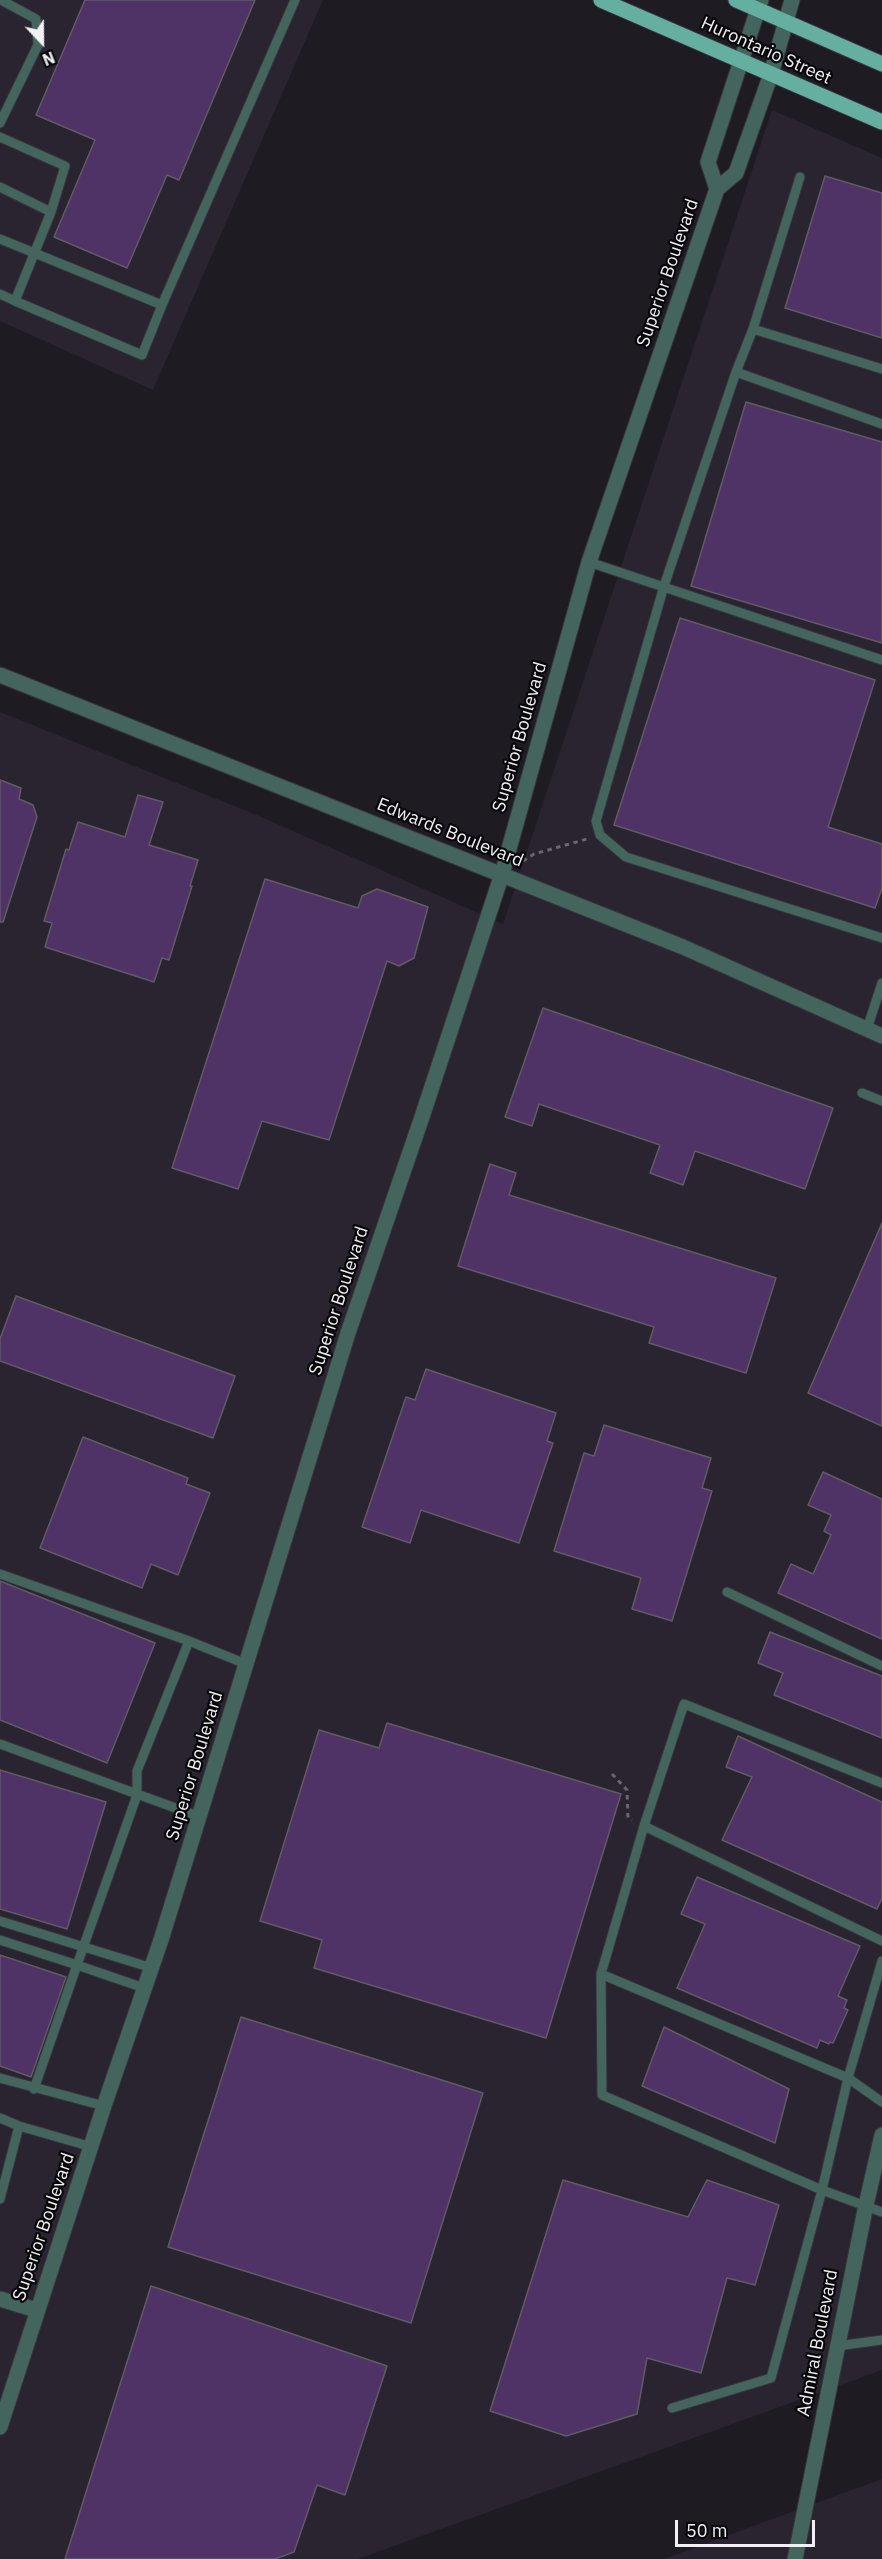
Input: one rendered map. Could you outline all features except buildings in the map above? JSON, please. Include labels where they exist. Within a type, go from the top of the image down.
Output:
[{"type":"main road","name":"Hurontario Street","points":[[601,0],[882,122]]},
{"type":"main road","name":"Hurontario Street","points":[[736,0],[760,5],[786,22],[882,64]]},
{"type":"street","name":"Superior Boulevard","points":[[0,2427],[36,2310],[152,1968],[348,1333],[502,874],[589,562],[717,189],[736,172],[771,74],[792,0]]},
{"type":"street","name":"Superior Boulevard","points":[[717,189],[708,162],[760,5]]},
{"type":"street","name":"Edwards Boulevard","points":[[0,675],[683,947],[882,1036]]},
{"type":"street","name":"Admiral Boulevard","points":[[795,2559],[882,2134]]},
{"type":"street","points":[[0,2299],[36,2310]]},
{"type":"lane","points":[[0,294],[142,356],[295,0]]},
{"type":"lane","points":[[0,123],[39,45],[36,19],[2,3]]},
{"type":"lane","points":[[0,137],[65,166],[51,212],[15,301]]},
{"type":"lane","points":[[800,177],[753,329],[736,372],[664,586],[596,821],[600,835],[626,857],[882,938]]},
{"type":"lane","points":[[0,188],[51,212]]},
{"type":"lane","points":[[0,239],[162,305]]},
{"type":"lane","points":[[753,329],[882,369]]},
{"type":"lane","points":[[736,372],[882,424]]},
{"type":"lane","points":[[589,562],[882,660]]},
{"type":"lane","points":[[867,1029],[882,983]]},
{"type":"lane","points":[[862,1094],[882,1101]]},
{"type":"lane","points":[[0,1574],[189,1641],[246,1664]]},
{"type":"lane","points":[[727,1592],[882,1666]]},
{"type":"lane","points":[[34,2089],[137,1795],[137,1772],[189,1641]]},
{"type":"lane","points":[[882,1783],[684,1704],[644,1826],[601,1974],[602,2095],[822,2190],[882,2212]]},
{"type":"lane","points":[[0,1743],[200,1817]]},
{"type":"lane","points":[[644,1826],[882,1941]]},
{"type":"lane","points":[[0,1921],[152,1968]]},
{"type":"lane","points":[[0,1940],[144,1988]]},
{"type":"lane","points":[[672,2408],[771,2378],[822,2190],[848,2078],[882,1961]]},
{"type":"lane","points":[[601,1974],[848,2078],[882,2102]]},
{"type":"lane","points":[[0,2078],[104,2106]]},
{"type":"lane","points":[[0,2118],[19,2126],[92,2147]]},
{"type":"lane","points":[[0,2199],[19,2126]]},
{"type":"lane","points":[[837,2346],[882,2340]]},
{"type":"path","points":[[502,874],[534,854],[600,835]]},
{"type":"path","points":[[612,1774],[627,1790],[628,1818],[644,1826]]},
{"type":"shaded area","points":[[0,0],[323,0],[153,390],[0,321]]},
{"type":"shaded area","points":[[772,110],[882,158],[882,2370],[358,2559],[0,2559],[0,712],[259,816],[503,924]]},
{"type":"shaded area","points":[[882,2479],[882,2559],[664,2559],[775,2518]]}]
